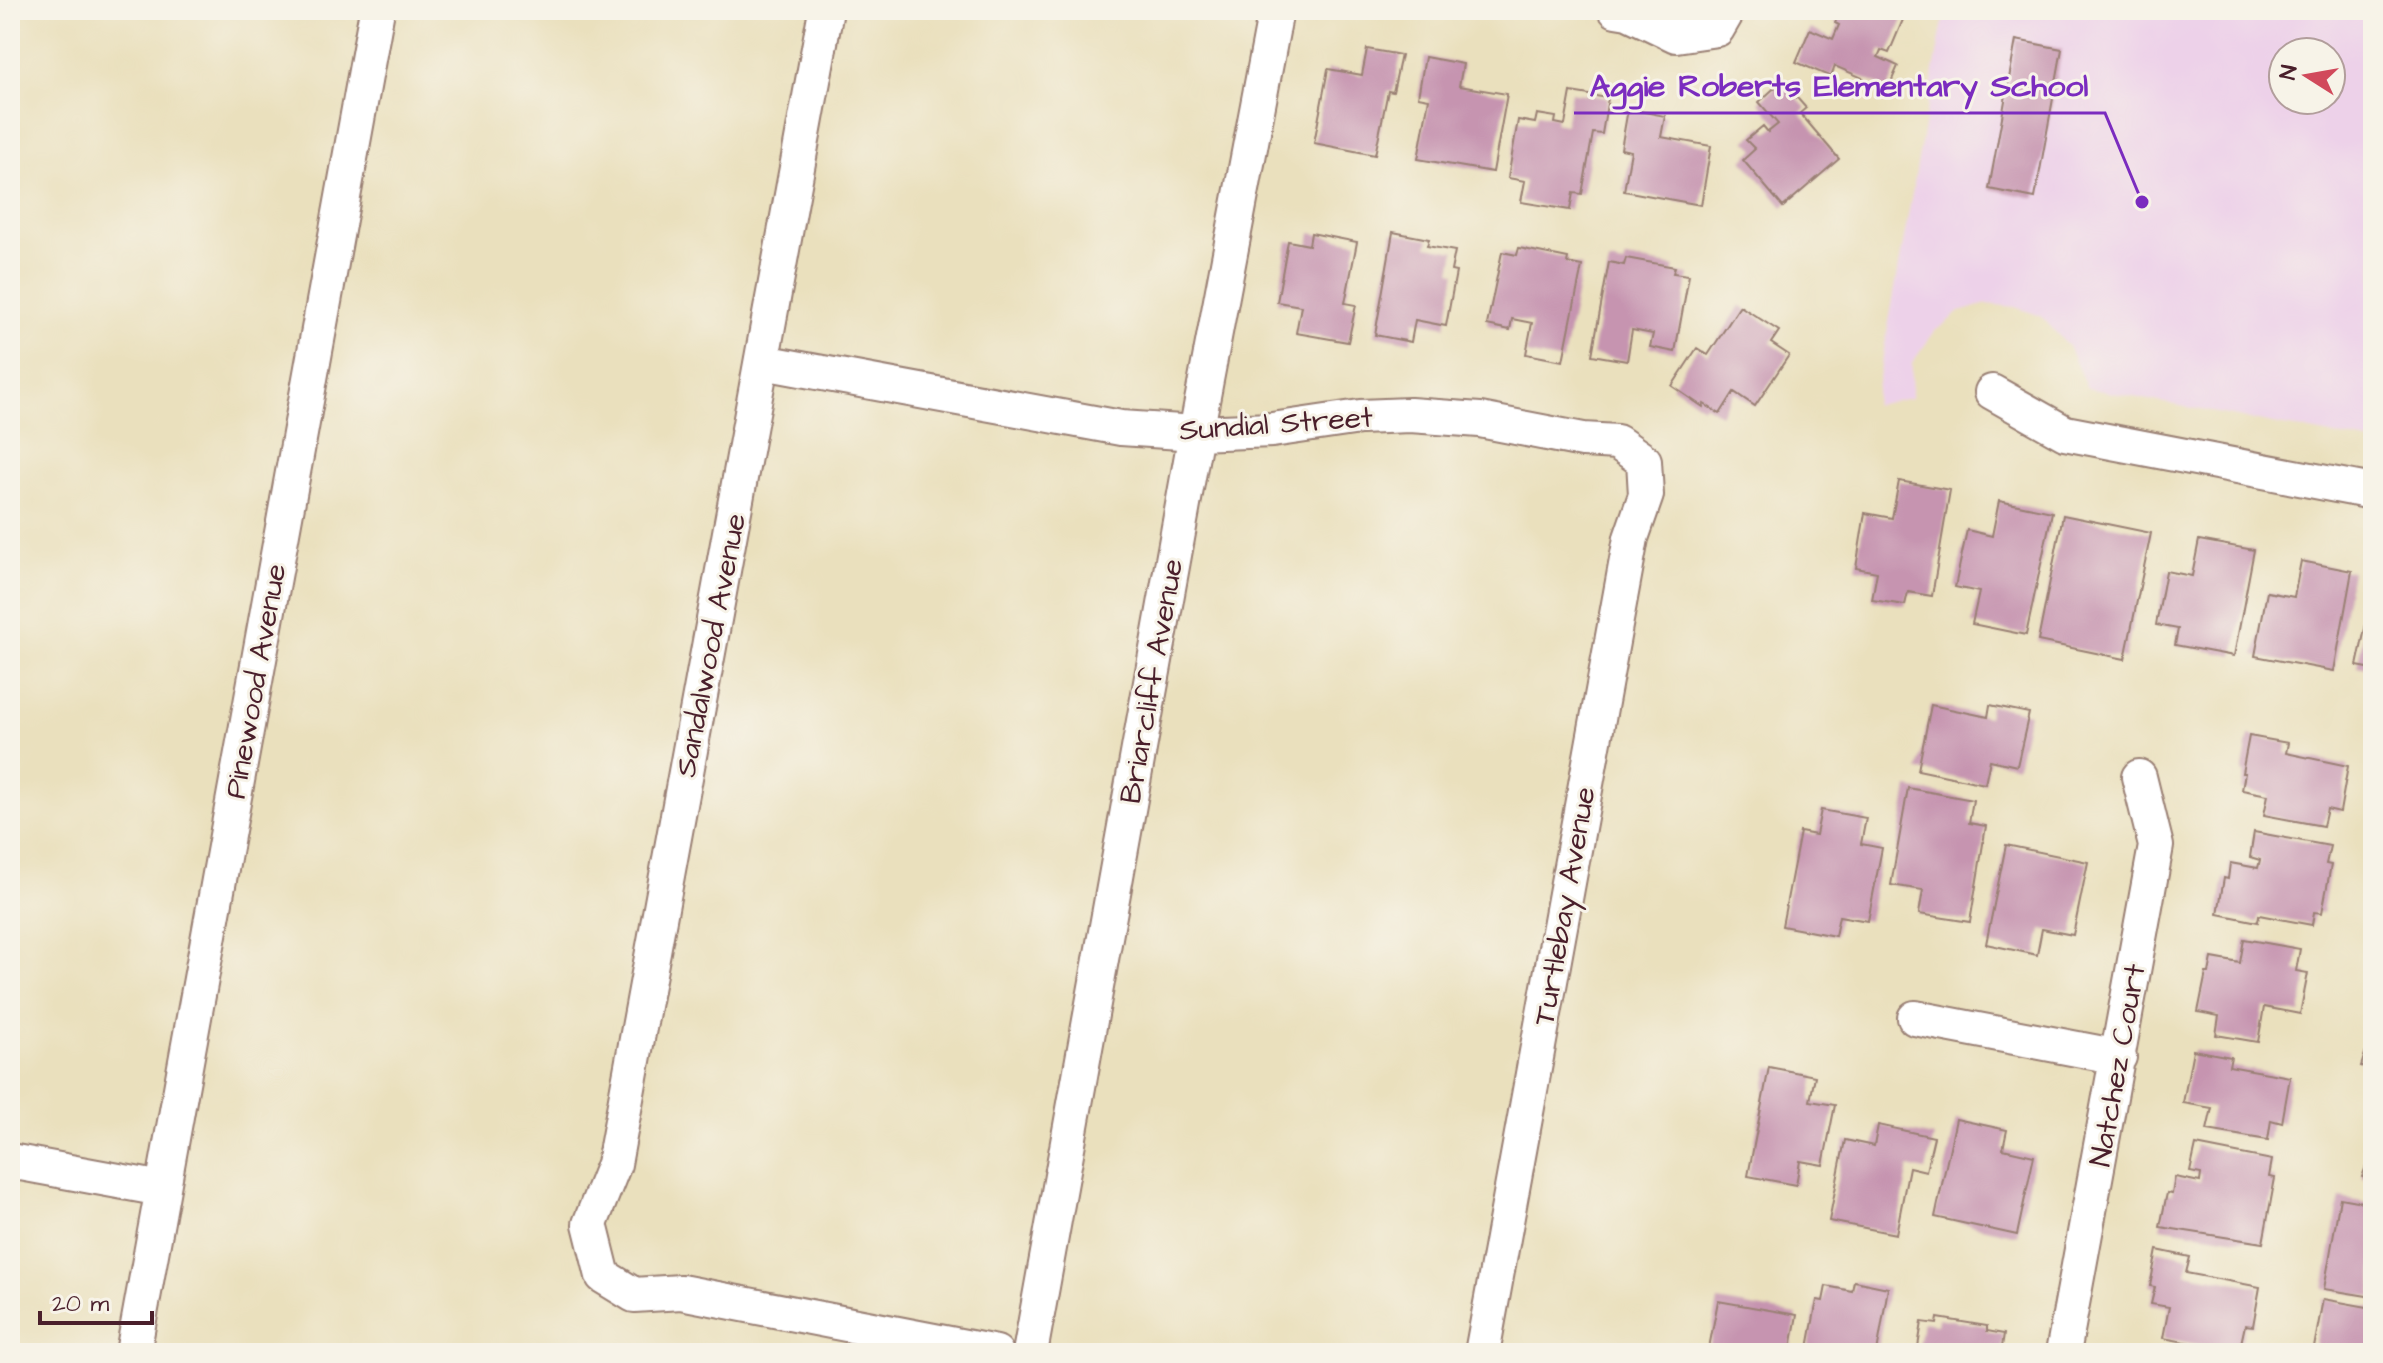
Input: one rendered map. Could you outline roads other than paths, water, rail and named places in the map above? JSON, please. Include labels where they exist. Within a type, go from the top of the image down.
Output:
[{"type":"street","name":"Pinewood Avenue","points":[[133,1353],[377,10]]},
{"type":"street","name":"Sandalwood Avenue","points":[[826,10],[614,1164],[590,1224],[603,1276],[634,1295],[681,1292],[996,1353]]},
{"type":"street","name":"Briarcliff Avenue","points":[[1030,1353],[1196,433],[1276,10]]},
{"type":"street","points":[[1616,10],[1628,12],[1676,35],[1717,29],[1728,10]]},
{"type":"street","name":"Sundial Street","points":[[763,362],[1121,428],[1196,433],[1272,430],[1360,417],[1410,415],[1480,420],[1583,440],[1617,442],[1644,461]]},
{"type":"street","points":[[1992,392],[2065,433],[2373,492]]},
{"type":"street","name":"Turtlebay Avenue","points":[[1482,1353],[1631,538],[1646,495],[1644,461]]},
{"type":"street","name":"Natchez Court","points":[[2063,1353],[2156,846],[2139,777]]},
{"type":"street","points":[[1915,1018],[2119,1057]]},
{"type":"street","points":[[10,1161],[162,1189]]},
{"type":"place","name":"Aggie Roberts Elementary School","points":[[2142,202]]}]
